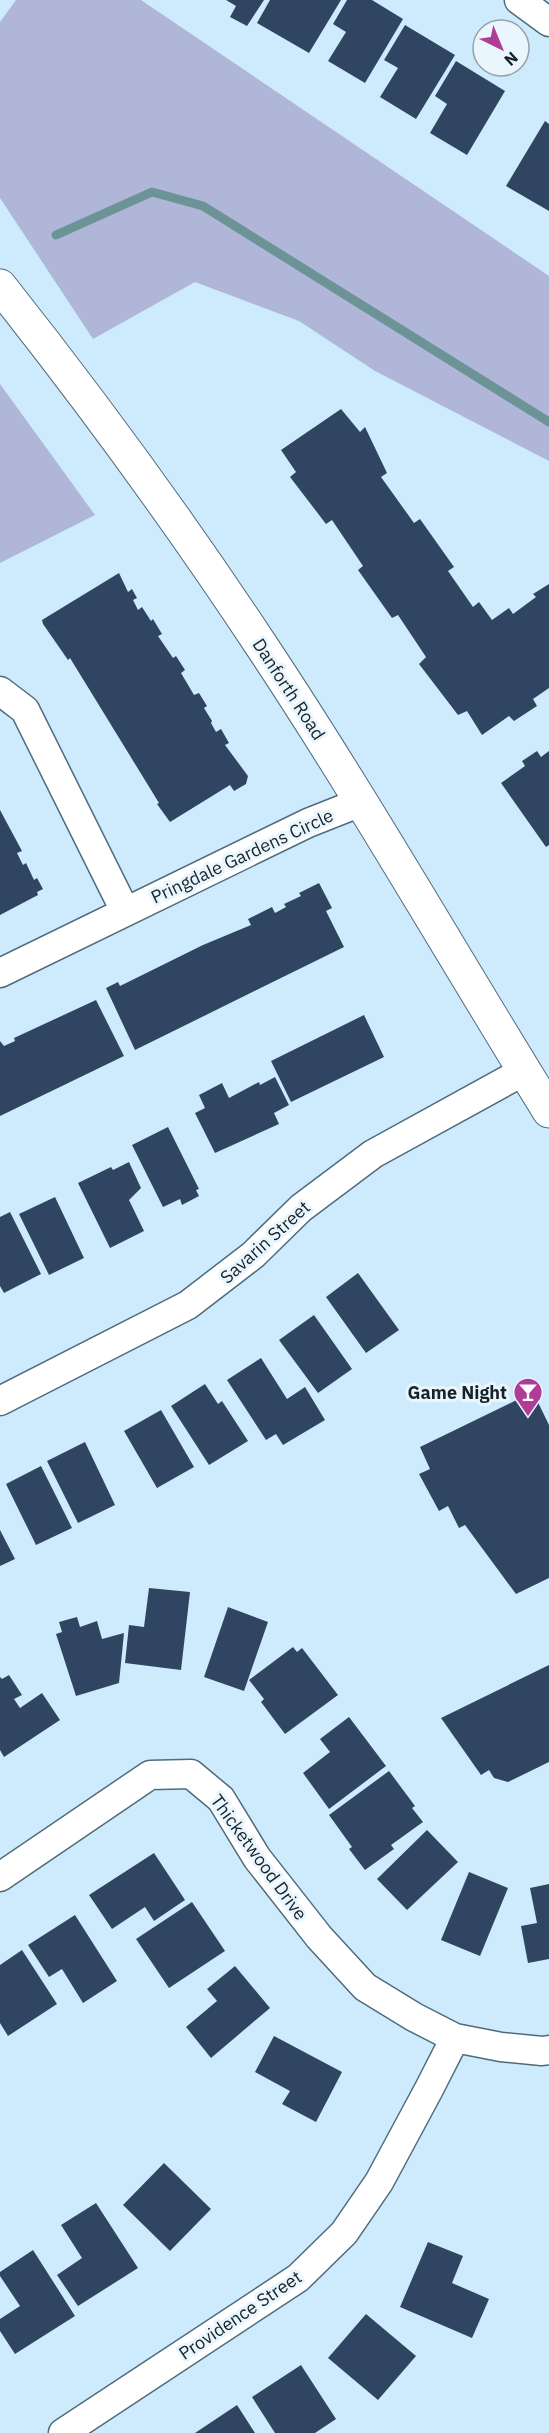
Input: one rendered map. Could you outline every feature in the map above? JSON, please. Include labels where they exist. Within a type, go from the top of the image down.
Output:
[{"type":"main road","name":"Danforth Road","points":[[0,286],[64,367],[260,643],[361,802],[549,1111]]},
{"type":"street","points":[[519,0],[549,21]]},
{"type":"street","points":[[0,691],[25,710],[124,911]]},
{"type":"street","name":"Pringdale Gardens Circle","points":[[0,973],[308,823],[361,802]]},
{"type":"street","name":"Savarin Street","points":[[0,1401],[188,1305],[253,1255],[301,1208],[373,1154],[524,1071]]},
{"type":"street","name":"Thicketwood Drive","points":[[0,1876],[150,1775],[191,1774],[221,1799],[256,1858],[319,1937],[365,1987],[414,2017],[455,2038],[501,2047],[549,2050]]},
{"type":"street","name":"Providence Street","points":[[63,2433],[298,2278],[344,2233],[378,2182],[455,2038]]},
{"type":"shaded area","points":[[16,0],[141,0],[549,276],[549,461],[375,371],[299,321],[195,282],[93,339],[0,198],[0,22]]},
{"type":"shaded area","points":[[0,384],[95,515],[0,563]]},
{"type":"building","points":[[226,0],[264,0],[247,26],[230,17],[236,6]]},
{"type":"building","points":[[270,0],[341,0],[309,53],[257,23]]},
{"type":"building","points":[[347,0],[372,0],[403,19],[365,83],[328,61],[346,32],[333,24]]},
{"type":"building","points":[[405,25],[455,55],[416,119],[380,97],[398,68],[384,60]]},
{"type":"building","points":[[456,61],[471,70],[471,78],[484,78],[505,91],[467,155],[430,133],[447,104],[435,96]]},
{"type":"building","points":[[545,121],[549,124],[549,211],[506,186]]},
{"type":"building","points":[[341,409],[360,432],[365,427],[387,473],[381,477],[414,523],[420,519],[454,567],[448,571],[473,607],[479,602],[492,620],[509,608],[513,614],[536,597],[533,594],[549,584],[549,688],[533,699],[537,706],[514,721],[509,716],[482,735],[467,711],[458,715],[419,664],[426,657],[398,615],[392,618],[358,570],[363,566],[332,520],[326,524],[290,477],[296,472],[281,450]]},
{"type":"building","points":[[119,573],[128,592],[132,589],[137,598],[133,600],[138,610],[142,607],[151,621],[153,619],[162,634],[158,636],[173,658],[176,656],[185,670],[181,673],[194,695],[199,693],[207,706],[204,708],[216,732],[221,729],[229,743],[225,745],[248,776],[246,784],[234,791],[230,785],[170,822],[70,658],[68,660],[42,620]]},
{"type":"building","points":[[537,751],[541,757],[549,751],[549,845],[546,847],[501,783],[525,766],[522,761]]},
{"type":"building","points":[[0,810],[22,851],[17,853],[23,865],[26,863],[34,880],[37,878],[43,889],[37,892],[38,895],[0,915]]},
{"type":"building","points":[[319,883],[332,908],[326,911],[344,947],[135,1050],[106,988],[118,982],[120,986],[203,945],[251,925],[248,919],[272,907],[275,913],[286,907],[284,904],[301,896],[299,893]]},
{"type":"building","points":[[96,1000],[124,1056],[0,1116],[0,1041],[4,1046],[15,1041],[14,1038]]},
{"type":"building","points":[[364,1015],[384,1057],[291,1102],[271,1061]]},
{"type":"building","points":[[275,1077],[289,1105],[274,1113],[279,1124],[215,1153],[195,1113],[205,1108],[199,1095],[222,1083],[229,1098],[259,1082],[260,1085]]},
{"type":"building","points":[[168,1127],[199,1189],[196,1190],[199,1196],[182,1205],[180,1199],[163,1207],[132,1145]]},
{"type":"building","points":[[129,1162],[141,1188],[129,1200],[144,1231],[110,1248],[78,1183],[111,1167],[113,1170]]},
{"type":"building","points":[[55,1197],[84,1258],[49,1275],[19,1214]]},
{"type":"building","points":[[10,1212],[41,1274],[4,1293],[0,1286],[0,1217]]},
{"type":"building","points":[[358,1273],[399,1330],[366,1353],[326,1297]]},
{"type":"building","points":[[314,1315],[352,1369],[318,1393],[279,1340]]},
{"type":"building","points":[[261,1358],[287,1399],[305,1387],[325,1420],[283,1445],[276,1434],[266,1440],[227,1380]]},
{"type":"building","points":[[205,1384],[218,1404],[222,1401],[248,1441],[209,1465],[171,1406]]},
{"type":"building","points":[[533,1392],[549,1425],[549,1578],[516,1594],[465,1525],[459,1528],[448,1506],[439,1511],[419,1474],[430,1469],[420,1447]]},
{"type":"building","points":[[161,1410],[194,1467],[157,1488],[124,1431]]},
{"type":"building","points":[[85,1442],[115,1505],[78,1523],[47,1461]]},
{"type":"building","points":[[41,1466],[72,1528],[36,1545],[6,1484]]},
{"type":"building","points":[[0,1530],[15,1559],[0,1566]]},
{"type":"building","points":[[149,1588],[190,1592],[181,1670],[125,1663],[129,1625],[144,1627]]},
{"type":"building","points":[[228,1607],[268,1622],[244,1691],[204,1677]]},
{"type":"building","points":[[77,1617],[80,1627],[97,1621],[102,1639],[124,1633],[119,1683],[76,1696],[56,1634],[62,1632],[59,1622]]},
{"type":"building","points":[[293,1647],[297,1652],[302,1648],[338,1695],[285,1734],[261,1702],[264,1699],[249,1680]]},
{"type":"building","points":[[549,1665],[549,1762],[508,1782],[494,1778],[489,1770],[481,1775],[441,1718]]},
{"type":"building","points":[[9,1675],[22,1695],[14,1699],[20,1708],[42,1693],[60,1720],[4,1757],[0,1750],[0,1677],[2,1679]]},
{"type":"building","points":[[349,1717],[386,1766],[329,1809],[303,1773],[330,1752],[320,1739]]},
{"type":"building","points":[[389,1771],[415,1806],[412,1808],[423,1822],[391,1845],[394,1849],[365,1870],[349,1849],[352,1847],[329,1815]]},
{"type":"building","points":[[427,1830],[458,1862],[407,1910],[377,1879]]},
{"type":"building","points":[[154,1853],[185,1900],[154,1921],[145,1907],[112,1929],[89,1895]]},
{"type":"building","points":[[469,1872],[508,1888],[480,1956],[441,1940]]},
{"type":"building","points":[[549,1884],[549,1959],[528,1963],[521,1926],[537,1923],[530,1888]]},
{"type":"building","points":[[192,1902],[225,1951],[169,1988],[136,1939]]},
{"type":"building","points":[[75,1915],[117,1981],[83,2003],[62,1969],[49,1977],[28,1945]]},
{"type":"building","points":[[22,1950],[57,2004],[8,2036],[0,2023],[0,1965]]},
{"type":"building","points":[[235,1966],[270,2008],[211,2058],[186,2027],[217,2001],[207,1989]]},
{"type":"building","points":[[274,2036],[342,2072],[316,2122],[282,2104],[290,2091],[255,2072]]},
{"type":"building","points":[[164,2163],[211,2209],[170,2251],[123,2205]]},
{"type":"building","points":[[96,2203],[138,2268],[78,2306],[57,2275],[82,2258],[61,2225]]},
{"type":"building","points":[[428,2242],[463,2256],[452,2283],[489,2299],[472,2338],[400,2307]]},
{"type":"building","points":[[33,2250],[75,2316],[15,2354],[0,2331],[0,2319],[20,2306],[0,2276],[0,2272]]},
{"type":"building","points":[[366,2314],[416,2356],[378,2400],[328,2358]]},
{"type":"building","points":[[301,2365],[336,2419],[315,2433],[275,2433],[252,2397]]},
{"type":"building","points":[[237,2405],[255,2433],[195,2433]]},
{"type":"waterway","points":[[56,235],[152,192],[203,206],[549,422]]},
{"type":"place","name":"Game Night","points":[[528,1418]]}]
